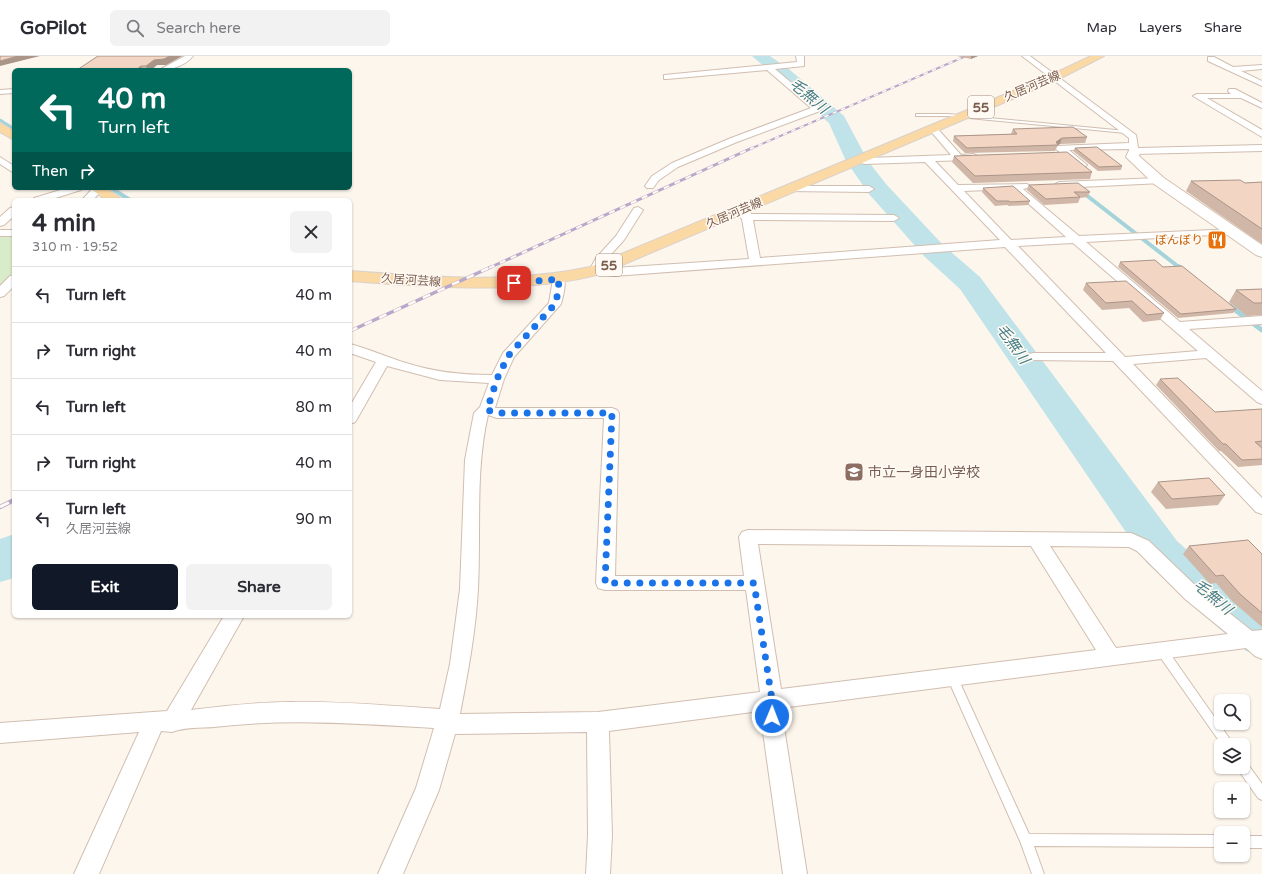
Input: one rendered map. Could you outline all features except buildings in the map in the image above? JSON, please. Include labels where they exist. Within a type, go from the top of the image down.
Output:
[{"type":"main road","name":"久居河芸線","points":[[352,276],[483,284],[559,279],[595,271],[745,213],[791,189],[856,160],[934,129],[961,116],[1053,78],[1099,56]]},
{"type":"main road","points":[[0,128],[12,135]]},
{"type":"main road","points":[[100,190],[113,198]]},
{"type":"street","points":[[167,68],[185,60],[189,56]]},
{"type":"street","points":[[667,77],[770,65],[781,66],[801,64],[800,56]]},
{"type":"street","points":[[1026,56],[1053,78],[1133,137],[1134,148],[1132,158],[1159,182],[1262,252]]},
{"type":"street","points":[[1211,59],[1262,85]]},
{"type":"street","points":[[650,186],[655,178],[675,165],[734,140],[817,109],[770,65]]},
{"type":"street","points":[[1232,69],[1262,67]]},
{"type":"street","points":[[1262,85],[1224,86],[1262,106]]},
{"type":"street","points":[[0,92],[12,91]]},
{"type":"street","points":[[1241,96],[1197,96],[1262,134]]},
{"type":"street","points":[[934,129],[958,158]]},
{"type":"street","points":[[1105,184],[1060,148],[1262,148]]},
{"type":"street","points":[[1052,155],[1068,154]]},
{"type":"street","points":[[856,160],[982,157]]},
{"type":"street","points":[[1,162],[12,159]]},
{"type":"street","points":[[928,159],[1262,508]]},
{"type":"street","points":[[1,162],[12,169]]},
{"type":"street","points":[[956,188],[1159,182]]},
{"type":"street","points":[[1014,186],[1262,398]]},
{"type":"street","points":[[791,189],[869,189]]},
{"type":"street","points":[[42,190],[50,196]]},
{"type":"street","points":[[44,198],[70,190]]},
{"type":"street","points":[[89,198],[95,190]]},
{"type":"street","points":[[0,206],[12,206]]},
{"type":"street","points":[[638,210],[620,238],[600,260],[595,271],[614,272],[1009,243],[1231,231]]},
{"type":"street","points":[[0,223],[12,212]]},
{"type":"street","points":[[755,262],[745,213],[894,218]]},
{"type":"street","points":[[0,233],[12,233]]},
{"type":"street","points":[[487,410],[497,379],[508,356],[555,304],[558,293],[559,279]]},
{"type":"street","points":[[0,293],[12,281]]},
{"type":"street","points":[[1177,326],[1259,320]]},
{"type":"street","points":[[352,349],[432,374],[449,377],[497,379]]},
{"type":"street","points":[[1034,358],[1119,359],[1210,354]]},
{"type":"street","points":[[352,416],[384,360]]},
{"type":"street","points":[[390,874],[427,790],[460,664],[469,590],[473,460],[481,413],[487,410],[497,413],[612,413],[605,583],[754,583]]},
{"type":"street","points":[[795,874],[748,537],[1131,540],[1142,546],[1192,594],[1256,642]]},
{"type":"street","points":[[1036,539],[1112,657]]},
{"type":"street","points":[[86,874],[163,721],[233,618]]},
{"type":"street","points":[[0,733],[266,712],[322,711],[446,722],[598,722],[1162,650],[1256,642]]},
{"type":"street","points":[[598,722],[600,835],[598,874]]},
{"type":"lane","points":[[917,115],[936,114],[961,116],[1126,132]]},
{"type":"lane","points":[[1162,650],[1223,738]]},
{"type":"lane","points":[[952,677],[1026,840],[1038,874]]},
{"type":"lane","points":[[1248,774],[1262,794]]},
{"type":"lane","points":[[1026,840],[1214,841]]},
{"type":"lane","points":[[1250,842],[1262,842]]},
{"type":"green space","points":[[0,237],[12,237],[12,274],[0,285]]},
{"type":"waterway","name":"毛無川","points":[[760,56],[784,74],[837,120],[857,161],[877,189],[934,251],[970,283],[1162,552],[1211,597],[1262,637]]},
{"type":"waterway","points":[[0,120],[12,128]]},
{"type":"waterway","points":[[114,190],[127,198]]},
{"type":"waterway","points":[[1081,191],[1180,268]]},
{"type":"waterway","points":[[1179,267],[1184,271]]},
{"type":"waterway","points":[[1230,306],[1262,330]]},
{"type":"waterway","points":[[0,566],[12,552]]},
{"type":"railway","points":[[750,149],[966,56]]},
{"type":"railway","points":[[489,268],[752,148]]},
{"type":"railway","points":[[352,330],[491,267]]},
{"type":"railway","points":[[0,507],[12,501]]},
{"type":"place","name":"ぼんぼり","points":[[1217,240]]},
{"type":"place","name":"市立一身田小学校","points":[[854,472]]},
{"type":"route","points":[[514,283],[559,279],[558,293],[555,304],[508,356],[497,379],[487,410],[497,413],[612,413],[605,583],[754,583],[772,700],[769,700],[772,716]]}]
